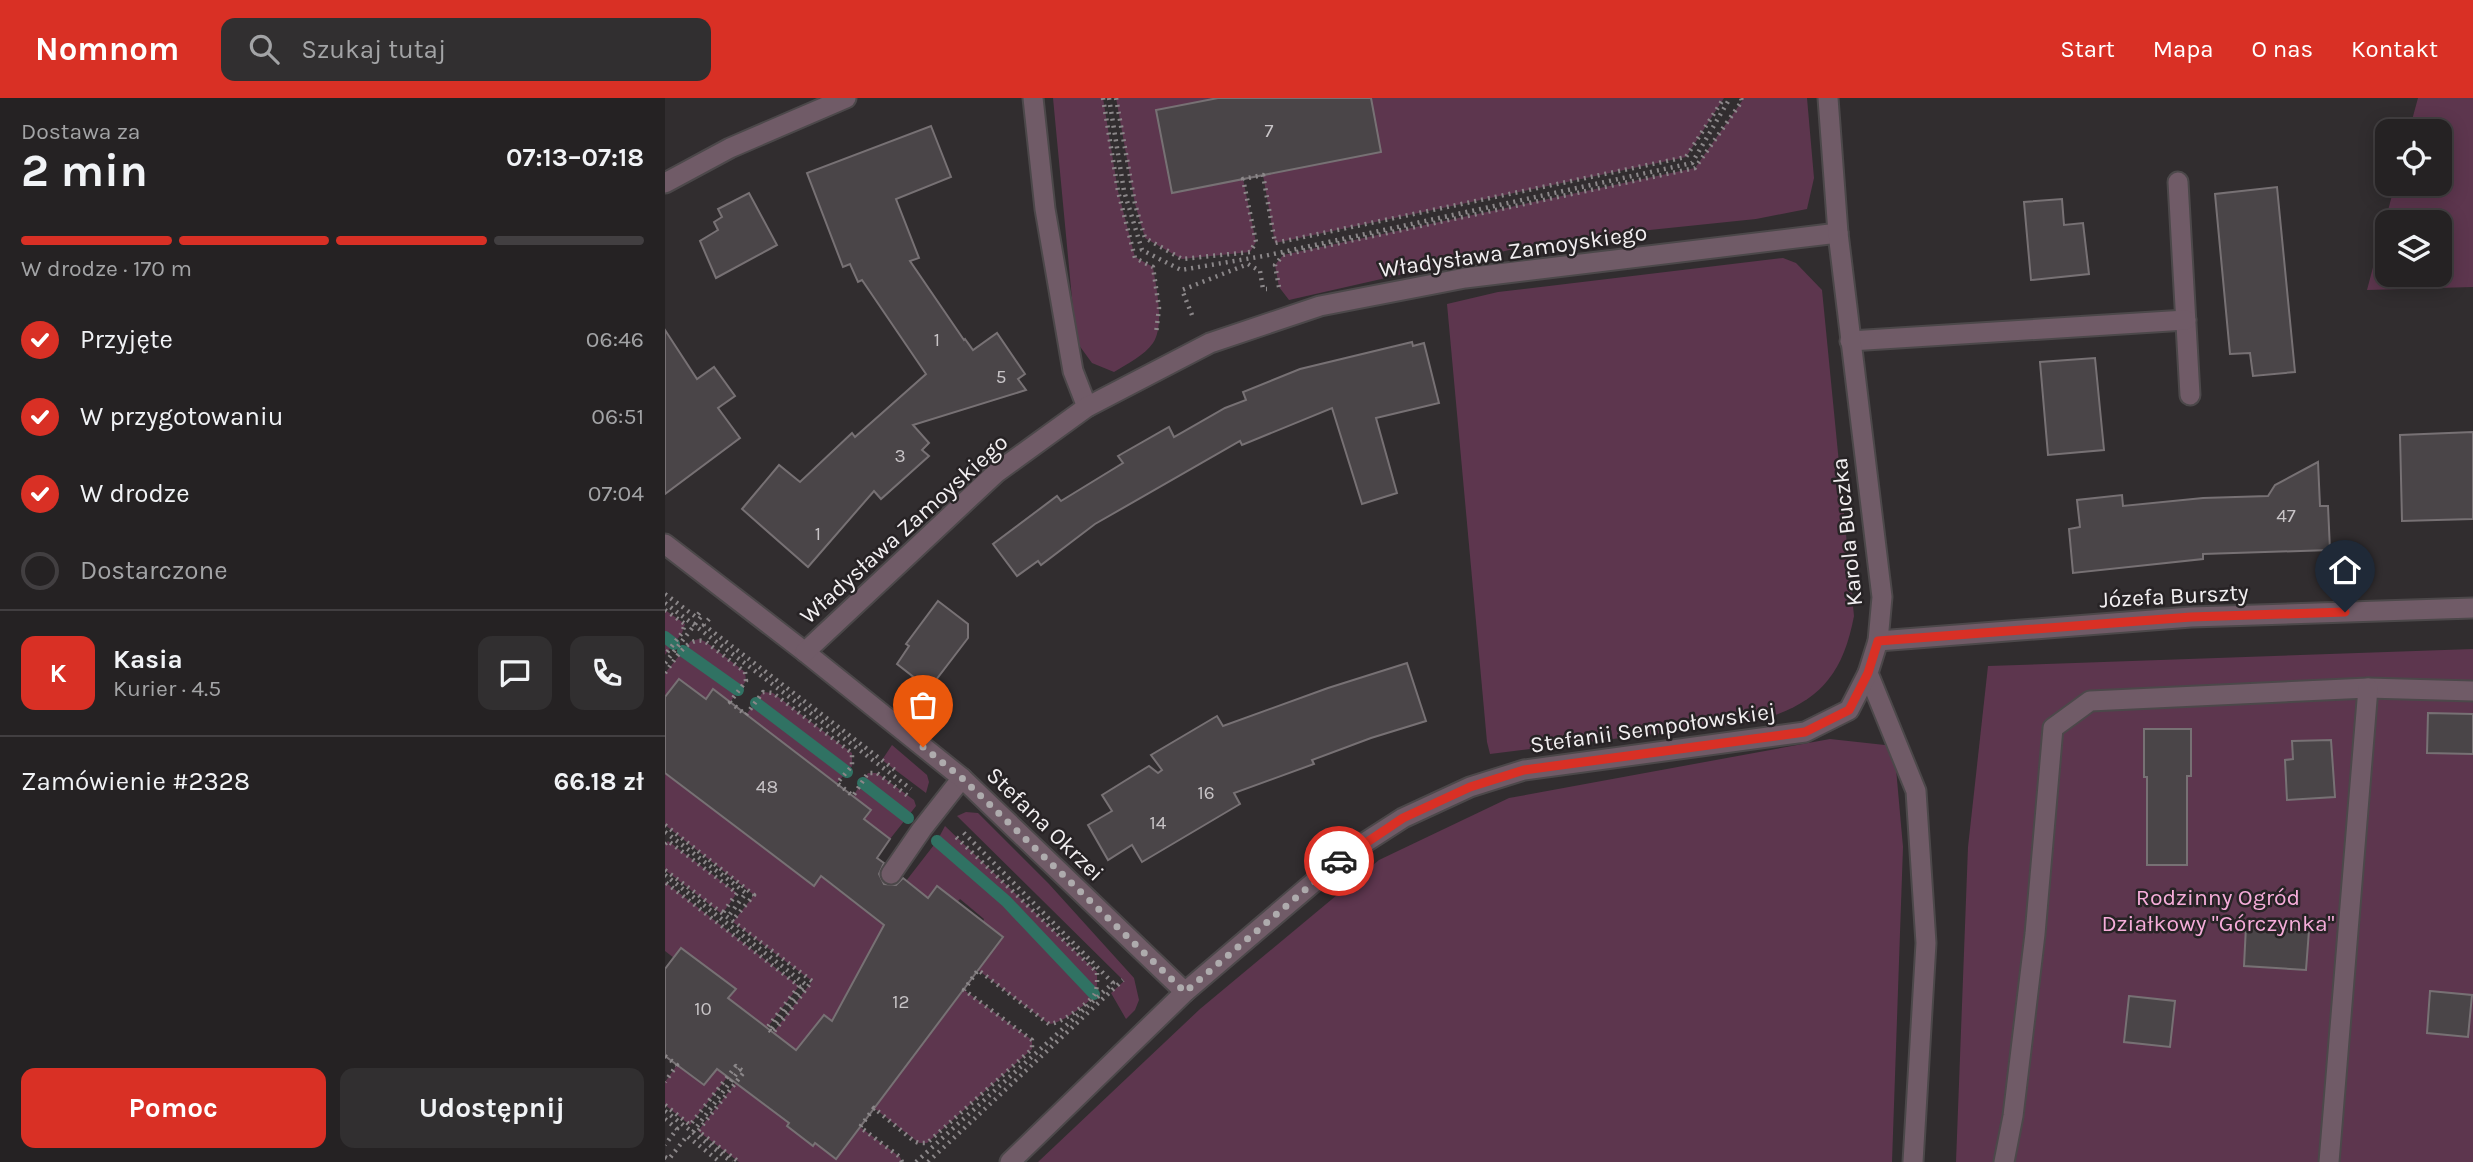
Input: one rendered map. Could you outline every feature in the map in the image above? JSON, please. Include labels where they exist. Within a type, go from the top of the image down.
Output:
[{"type":"street","points":[[665,183],[730,148],[846,98]]},
{"type":"street","points":[[1033,98],[1045,209],[1073,371],[1087,407]]},
{"type":"street","name":"Karola Buczka","points":[[1828,98],[1838,233],[1882,597],[1878,641],[1868,673]]},
{"type":"street","points":[[2178,182],[2190,395]]},
{"type":"street","name":"Władysława Zamoyskiego","points":[[804,652],[996,473],[1087,407],[1210,343],[1320,306],[1465,278],[1838,233]]},
{"type":"street","points":[[1850,341],[2186,320]]},
{"type":"street","name":"Stefana Okrzei","points":[[665,544],[962,778],[1185,992]]},
{"type":"street","name":"Józefa Burszty","points":[[1878,641],[2191,617],[2473,608]]},
{"type":"street","points":[[1868,673],[1916,791],[1926,943],[1913,1162]]},
{"type":"street","name":"Stefanii Sempołowskiej","points":[[1010,1162],[1185,992],[1347,854],[1403,818],[1470,787],[1524,770],[1805,732],[1849,710],[1868,673]]},
{"type":"street","points":[[2329,1162],[2368,688]]},
{"type":"street","points":[[2004,1162],[2014,1116],[2035,934],[2053,728],[2091,701],[2368,688],[2473,691]]},
{"type":"street","points":[[891,874],[962,778]]},
{"type":"path","points":[[1103,98],[1118,191],[1135,257],[1153,267],[1159,308],[1156,337],[1170,332]]},
{"type":"path","points":[[1109,98],[1124,191],[1142,250],[1181,270],[1264,256],[1692,163],[1730,98]]},
{"type":"path","points":[[1116,98],[1135,204],[1145,238],[1182,259],[1250,252],[1256,242],[1243,179],[1263,175],[1275,243],[1686,157],[1724,98]]},
{"type":"path","points":[[1196,324],[1182,290],[1248,264],[1260,271],[1263,289],[1279,287],[1275,265],[1283,255],[1695,168],[1742,101],[1741,98]]},
{"type":"path","points":[[665,663],[723,589]]},
{"type":"path","points":[[665,594],[696,617],[706,604],[715,611],[704,625],[915,785]]},
{"type":"path","points":[[665,610],[685,624],[683,633],[665,655]]},
{"type":"path","points":[[665,673],[691,641],[699,639],[706,642],[745,673],[746,681],[730,702],[746,715],[763,692],[773,693],[852,753],[852,766],[837,783],[853,796],[869,774],[877,773],[913,800]]},
{"type":"path","points":[[665,825],[754,895],[733,922]]},
{"type":"path","points":[[665,832],[746,893],[725,921]]},
{"type":"path","points":[[902,1162],[900,1157],[860,1127],[874,1108],[913,1141],[927,1143],[1032,1049],[1032,1040],[964,990],[978,970],[1049,1024],[1058,1024],[1094,995],[1097,984],[1097,972],[954,835]]},
{"type":"path","points":[[665,844],[668,841],[737,893],[722,914]]},
{"type":"path","points":[[665,873],[812,981],[773,1033],[770,1031]]},
{"type":"path","points":[[665,873],[804,984],[770,1031]]},
{"type":"path","points":[[665,882],[799,986],[767,1028],[770,1031]]},
{"type":"path","points":[[928,1162],[1124,981],[1118,976]]},
{"type":"path","points":[[665,1056],[677,1065],[665,1082]]},
{"type":"path","points":[[665,1105],[691,1125],[736,1066],[744,1072],[698,1131],[740,1162]]},
{"type":"path","points":[[693,1132],[740,1069]]},
{"type":"path","points":[[665,1111],[732,1162]]},
{"type":"path","points":[[665,1119],[677,1129],[665,1145]]},
{"type":"path","points":[[665,1157],[669,1160],[687,1136],[720,1162]]},
{"type":"green space","points":[[1053,98],[1103,98],[1118,191],[1135,257],[1153,267],[1159,306],[1157,335],[1145,351],[1114,372],[1092,363],[1076,341]]},
{"type":"green space","points":[[1116,98],[1218,98],[1156,110],[1243,179],[1256,242],[1250,252],[1182,259],[1145,238],[1135,204]]},
{"type":"green space","points":[[1371,98],[1724,98],[1686,157],[1275,243],[1263,175],[1381,152]]},
{"type":"green space","points":[[1741,98],[1807,98],[1814,178],[1807,209],[1756,219],[1553,240],[1289,300],[1279,287],[1275,265],[1283,255],[1695,168],[1742,101]]},
{"type":"green space","points":[[2418,98],[2473,98],[2473,287],[2367,290],[2375,260],[2375,287],[2452,287],[2452,210],[2388,210],[2392,196],[2452,196],[2452,119],[2412,119]]},
{"type":"green space","points":[[1783,258],[1796,263],[1822,290],[1854,616],[1842,657],[1833,673],[1822,687],[1792,708],[1752,722],[1490,754],[1447,304],[1498,292]]},
{"type":"green space","points":[[665,610],[685,624],[682,633],[665,655]]},
{"type":"green space","points":[[699,639],[745,672],[746,681],[730,702],[713,690],[706,699],[679,679],[665,697],[665,673],[691,641]]},
{"type":"green space","name":"Rodzinny Ogród Działkowy \"Górczynka\"","points":[[2473,649],[2473,1162],[1956,1162],[1968,847],[1988,666]]},
{"type":"green space","points":[[763,692],[773,693],[852,753],[852,766],[837,783],[746,715]]},
{"type":"green space","points":[[1830,739],[1894,746],[1903,847],[1892,1162],[1038,1162],[1200,1009],[1379,860],[1509,798]]},
{"type":"green space","points":[[892,745],[927,775],[929,782],[926,793],[882,760]]},
{"type":"green space","points":[[665,773],[814,886],[821,877],[890,930],[834,1022],[797,1051],[773,1033],[812,981],[733,922],[754,895],[665,825]]},
{"type":"green space","points":[[868,773],[877,773],[914,800],[916,806],[890,839],[864,819],[871,810],[853,796]]},
{"type":"green space","points":[[966,812],[978,813],[1049,884],[1134,978],[1139,1000],[1135,1010],[1126,1019],[1111,993],[1124,981],[957,816]]},
{"type":"green space","points":[[945,826],[1097,972],[1097,987],[1086,1004],[1060,1021],[1049,1024],[978,970],[1003,937],[960,899],[957,902],[937,887],[926,901],[906,881],[937,841]]},
{"type":"green space","points":[[668,841],[737,893],[722,914],[665,870],[665,844]]},
{"type":"green space","points":[[665,882],[799,986],[767,1028],[728,998],[735,990],[683,950],[674,958],[665,951]]},
{"type":"green space","points":[[964,990],[1032,1040],[1032,1049],[927,1143],[919,1143],[874,1108]]},
{"type":"green space","points":[[725,1058],[736,1066],[690,1125],[665,1105],[665,1082],[677,1065],[704,1085]]},
{"type":"green space","points":[[744,1072],[789,1123],[787,1126],[835,1159],[860,1127],[900,1157],[902,1162],[739,1162],[698,1131]]},
{"type":"building","points":[[1218,98],[1371,98],[1381,152],[1172,193],[1156,110]]},
{"type":"building","points":[[931,126],[951,177],[896,199],[919,258],[910,261],[973,350],[997,333],[1025,374],[1018,379],[1026,390],[913,425],[929,443],[922,450],[929,456],[881,499],[874,491],[808,567],[742,509],[779,465],[800,482],[852,433],[855,437],[926,374],[862,280],[858,282],[850,264],[843,267],[807,173]]},
{"type":"building","points":[[2277,187],[2295,372],[2253,376],[2250,353],[2230,354],[2215,194]]},
{"type":"building","points":[[749,193],[777,245],[716,278],[700,241],[718,230],[714,222],[722,217],[718,209]]},
{"type":"building","points":[[2062,199],[2064,225],[2083,223],[2089,274],[2031,280],[2024,202]]},
{"type":"building","points":[[665,330],[697,379],[714,367],[735,396],[718,408],[740,438],[665,494]]},
{"type":"building","points":[[1412,342],[1413,346],[1424,343],[1439,403],[1376,418],[1397,493],[1362,504],[1332,408],[1242,445],[1240,441],[1095,524],[1041,565],[1038,561],[1017,576],[993,544],[1057,496],[1061,501],[1123,463],[1118,456],[1169,427],[1174,437],[1225,408],[1246,400],[1243,392],[1300,369]]},
{"type":"building","points":[[2095,358],[2104,450],[2048,455],[2040,362]]},
{"type":"building","points":[[2473,432],[2473,519],[2402,521],[2400,435]]},
{"type":"building","points":[[2318,462],[2320,506],[2328,506],[2330,550],[2203,554],[2203,559],[2073,573],[2069,529],[2080,527],[2077,500],[2122,495],[2123,506],[2203,498],[2268,496],[2275,485]]},
{"type":"building","points":[[938,601],[968,624],[968,638],[929,689],[897,664],[909,646],[906,644]]},
{"type":"building","points":[[1407,663],[1426,721],[1312,760],[1314,764],[1234,793],[1240,804],[1142,862],[1132,845],[1108,860],[1088,825],[1112,811],[1102,795],[1149,766],[1158,773],[1162,770],[1151,755],[1217,716],[1223,726]]},
{"type":"building","points":[[679,679],[706,699],[713,689],[871,810],[864,819],[890,839],[877,858],[884,863],[879,874],[884,884],[896,885],[903,878],[928,898],[937,886],[1003,937],[836,1159],[815,1143],[813,1146],[787,1126],[789,1123],[717,1069],[704,1085],[665,1056],[665,969],[681,948],[736,989],[728,998],[796,1050],[824,1015],[832,1021],[884,925],[821,876],[814,886],[665,773],[665,697]]},
{"type":"building","points":[[2428,713],[2473,714],[2473,754],[2427,753]]},
{"type":"building","points":[[2144,729],[2191,729],[2191,776],[2187,776],[2187,865],[2147,865]]},
{"type":"building","points":[[2331,740],[2335,797],[2287,800],[2285,760],[2293,759],[2292,741]]},
{"type":"building","points":[[2246,926],[2309,930],[2306,970],[2244,966]]},
{"type":"building","points":[[2430,991],[2472,995],[2468,1037],[2427,1033]]},
{"type":"building","points":[[2129,996],[2175,1001],[2170,1047],[2124,1042]]},
{"type":"waterway","points":[[665,637],[674,644]]},
{"type":"waterway","points":[[683,651],[738,690]]},
{"type":"waterway","points":[[756,703],[847,772]]},
{"type":"waterway","points":[[863,783],[908,818]]},
{"type":"waterway","points":[[937,841],[1006,901],[1094,994]]},
{"type":"way so far","points":[[923,747],[962,778],[1185,992],[1339,861]]},
{"type":"route","points":[[1339,861],[1403,818],[1470,787],[1524,770],[1805,732],[1849,710],[1868,673],[1878,641],[2191,617],[2345,612]]}]
